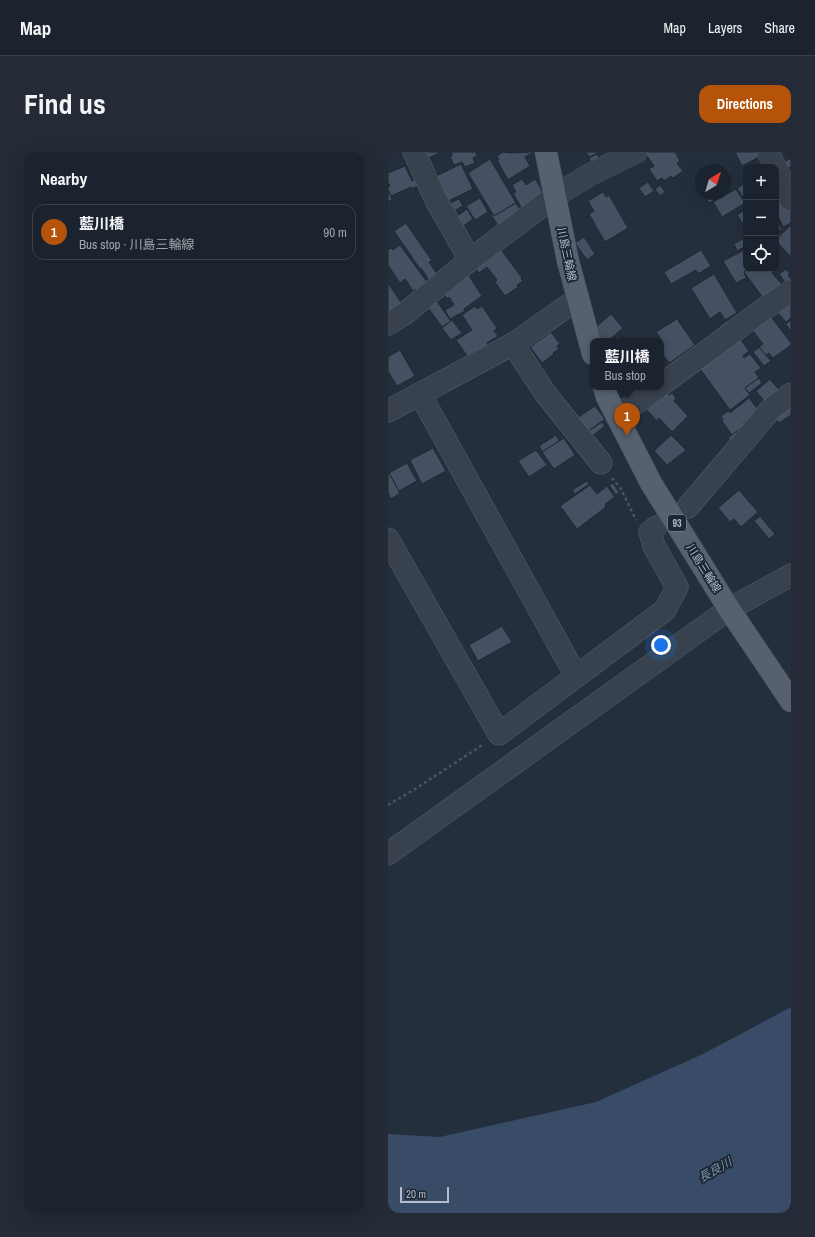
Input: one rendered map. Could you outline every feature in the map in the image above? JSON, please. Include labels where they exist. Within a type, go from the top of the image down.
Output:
[{"type":"main road","name":"川島三輪線","points":[[546,152],[568,261],[590,343]]},
{"type":"main road","name":"川島三輪線","points":[[605,390],[617,417],[651,483],[729,609],[791,701]]},
{"type":"street","points":[[414,152],[436,200],[470,260]]},
{"type":"street","points":[[388,324],[403,315],[470,260],[555,196],[592,174],[636,152]]},
{"type":"street","points":[[768,152],[774,164]]},
{"type":"street","points":[[779,174],[791,200]]},
{"type":"street","points":[[664,383],[791,290]]},
{"type":"street","points":[[388,411],[513,344],[570,305],[579,304]]},
{"type":"street","points":[[513,344],[545,393],[601,463]]},
{"type":"street","points":[[617,417],[654,390]]},
{"type":"street","points":[[420,394],[576,676]]},
{"type":"street","points":[[688,507],[772,408],[791,394]]},
{"type":"street","points":[[388,539],[499,734],[665,610],[677,587],[654,546],[653,529]]},
{"type":"street","points":[[388,854],[729,609],[791,575]]},
{"type":"path","points":[[601,463],[621,489],[640,529],[653,529]]},
{"type":"path","points":[[388,805],[499,734]]},
{"type":"water","name":"長良川","points":[[791,1007],[791,1213],[388,1213],[388,1134],[440,1137],[596,1102],[703,1054]]},
{"type":"building","points":[[425,152],[442,152],[428,158]]},
{"type":"building","points":[[451,152],[476,152],[477,156],[473,158],[475,163],[465,167],[462,162],[454,165],[450,157],[452,156]]},
{"type":"building","points":[[503,152],[531,152],[532,153],[525,157],[530,166],[508,180],[497,160],[499,160],[497,156]]},
{"type":"building","points":[[586,152],[597,152],[598,153],[589,157]]},
{"type":"building","points":[[675,152],[680,161],[677,163],[683,171],[673,178],[671,176],[664,181],[662,178],[657,181],[649,169],[654,166],[645,153]]},
{"type":"building","points":[[735,152],[759,152],[761,156],[743,164],[742,166]]},
{"type":"building","points":[[597,154],[601,161],[593,166],[589,158]]},
{"type":"building","points":[[791,158],[791,167],[786,169],[783,163]]},
{"type":"building","points":[[490,159],[516,203],[494,216],[468,173]]},
{"type":"building","points":[[461,164],[473,189],[444,203],[432,178]]},
{"type":"building","points":[[405,166],[412,181],[419,178],[422,184],[391,196],[388,190],[388,187],[390,186],[388,182],[388,173]]},
{"type":"building","points":[[522,179],[526,185],[535,179],[541,188],[542,196],[522,209],[513,193],[516,192],[512,185]]},
{"type":"building","points":[[648,182],[654,191],[645,197],[639,188]]},
{"type":"building","points":[[660,185],[665,192],[660,196],[655,189]]},
{"type":"building","points":[[743,185],[743,198],[737,188]]},
{"type":"building","points":[[779,188],[791,212],[791,223],[783,227],[779,218]]},
{"type":"building","points":[[736,189],[743,200],[743,204],[722,217],[713,202],[717,200],[731,200],[731,192]]},
{"type":"building","points":[[389,192],[392,200],[388,202],[388,193]]},
{"type":"building","points":[[603,192],[606,197],[609,195],[628,228],[605,242],[589,214],[594,211],[588,201]]},
{"type":"building","points":[[480,198],[488,212],[475,220],[466,206]]},
{"type":"building","points":[[459,199],[463,206],[450,213],[446,205]]},
{"type":"building","points":[[707,200],[714,200],[709,203]]},
{"type":"building","points":[[516,203],[523,215],[502,231],[491,215],[493,214],[494,216]]},
{"type":"building","points":[[467,209],[473,219],[458,230],[451,220]]},
{"type":"building","points":[[743,211],[743,224],[737,215]]},
{"type":"building","points":[[406,223],[432,261],[429,262],[437,274],[429,280],[394,231]]},
{"type":"building","points":[[791,225],[791,257],[779,244],[779,236]]},
{"type":"building","points":[[584,237],[595,254],[587,260],[575,243]]},
{"type":"building","points":[[743,239],[743,248],[737,251],[734,244]]},
{"type":"building","points":[[497,244],[523,281],[517,285],[518,287],[505,296],[495,282],[497,280],[487,267],[479,273],[471,263]]},
{"type":"building","points":[[400,245],[427,282],[418,292],[416,289],[413,291],[405,279],[400,283],[388,265],[388,250],[391,248],[393,250]]},
{"type":"building","points":[[701,250],[711,266],[698,274],[696,270],[671,284],[664,272]]},
{"type":"building","points":[[743,251],[743,272],[746,278],[736,283],[723,261]]},
{"type":"building","points":[[786,269],[790,274],[788,275],[791,279],[791,284],[788,286],[779,274]]},
{"type":"building","points":[[744,272],[772,272],[785,288],[766,302]]},
{"type":"building","points":[[468,274],[482,296],[464,309],[465,311],[450,319],[445,310],[454,305],[449,297],[447,299],[441,288]]},
{"type":"building","points":[[714,274],[737,313],[725,320],[720,312],[710,319],[691,288]]},
{"type":"building","points":[[388,283],[403,305],[388,315]]},
{"type":"building","points":[[433,296],[451,321],[442,327],[424,302]]},
{"type":"building","points":[[791,298],[791,318],[786,322],[776,311]]},
{"type":"building","points":[[475,306],[477,309],[482,306],[497,328],[494,331],[498,336],[487,343],[488,345],[468,357],[456,340],[472,330],[462,315]]},
{"type":"building","points":[[611,314],[623,328],[611,338],[599,338],[596,328]]},
{"type":"building","points":[[769,314],[791,343],[791,345],[773,358],[769,353],[765,356],[759,347],[763,344],[751,328]]},
{"type":"building","points":[[677,319],[695,345],[669,363],[664,356],[664,338],[660,338],[656,332]]},
{"type":"building","points":[[452,320],[462,333],[451,340],[442,328]]},
{"type":"building","points":[[728,320],[732,325],[723,332],[719,327]]},
{"type":"building","points":[[791,320],[791,332],[786,324]]},
{"type":"building","points":[[551,332],[560,344],[557,346],[559,349],[542,363],[530,347]]},
{"type":"building","points":[[738,336],[749,351],[743,356],[744,358],[750,354],[761,368],[755,372],[759,378],[745,388],[750,395],[730,410],[698,366]]},
{"type":"building","points":[[759,347],[771,361],[764,366],[753,352]]},
{"type":"building","points":[[400,350],[415,376],[397,386],[388,371],[388,357]]},
{"type":"building","points":[[759,378],[762,383],[749,393],[745,388]]},
{"type":"building","points":[[770,379],[780,391],[766,403],[756,391]]},
{"type":"building","points":[[665,391],[669,395],[672,393],[676,398],[674,401],[688,416],[672,432],[659,418],[657,421],[646,409]]},
{"type":"building","points":[[749,398],[759,411],[732,435],[722,421],[721,416],[728,411],[730,413]]},
{"type":"building","points":[[791,400],[791,415],[779,423],[772,414]]},
{"type":"building","points":[[595,406],[605,419],[587,432],[577,418]]},
{"type":"building","points":[[602,422],[605,426],[591,437],[587,432]]},
{"type":"building","points":[[737,431],[740,435],[731,441],[728,438]]},
{"type":"building","points":[[556,435],[559,441],[543,452],[539,446]]},
{"type":"building","points":[[671,435],[686,450],[667,465],[654,451]]},
{"type":"building","points":[[564,438],[575,455],[554,469],[542,452]]},
{"type":"building","points":[[433,448],[446,471],[422,484],[410,460]]},
{"type":"building","points":[[536,450],[547,465],[529,477],[518,461]]},
{"type":"building","points":[[407,463],[417,481],[399,491],[389,473]]},
{"type":"building","points":[[389,473],[400,493],[391,499],[388,493]]},
{"type":"building","points":[[587,481],[589,484],[575,494],[572,490]]},
{"type":"building","points":[[613,483],[619,492],[616,495],[609,485]]},
{"type":"building","points":[[590,485],[597,494],[607,486],[615,497],[605,504],[606,507],[577,529],[560,506]]},
{"type":"building","points":[[739,490],[758,512],[741,527],[734,519],[730,522],[718,508]]},
{"type":"building","points":[[760,516],[775,534],[769,539],[754,521]]},
{"type":"building","points":[[502,626],[512,642],[478,661],[469,645]]},
{"type":"place","name":"藍川橋","points":[[627,436]]}]
